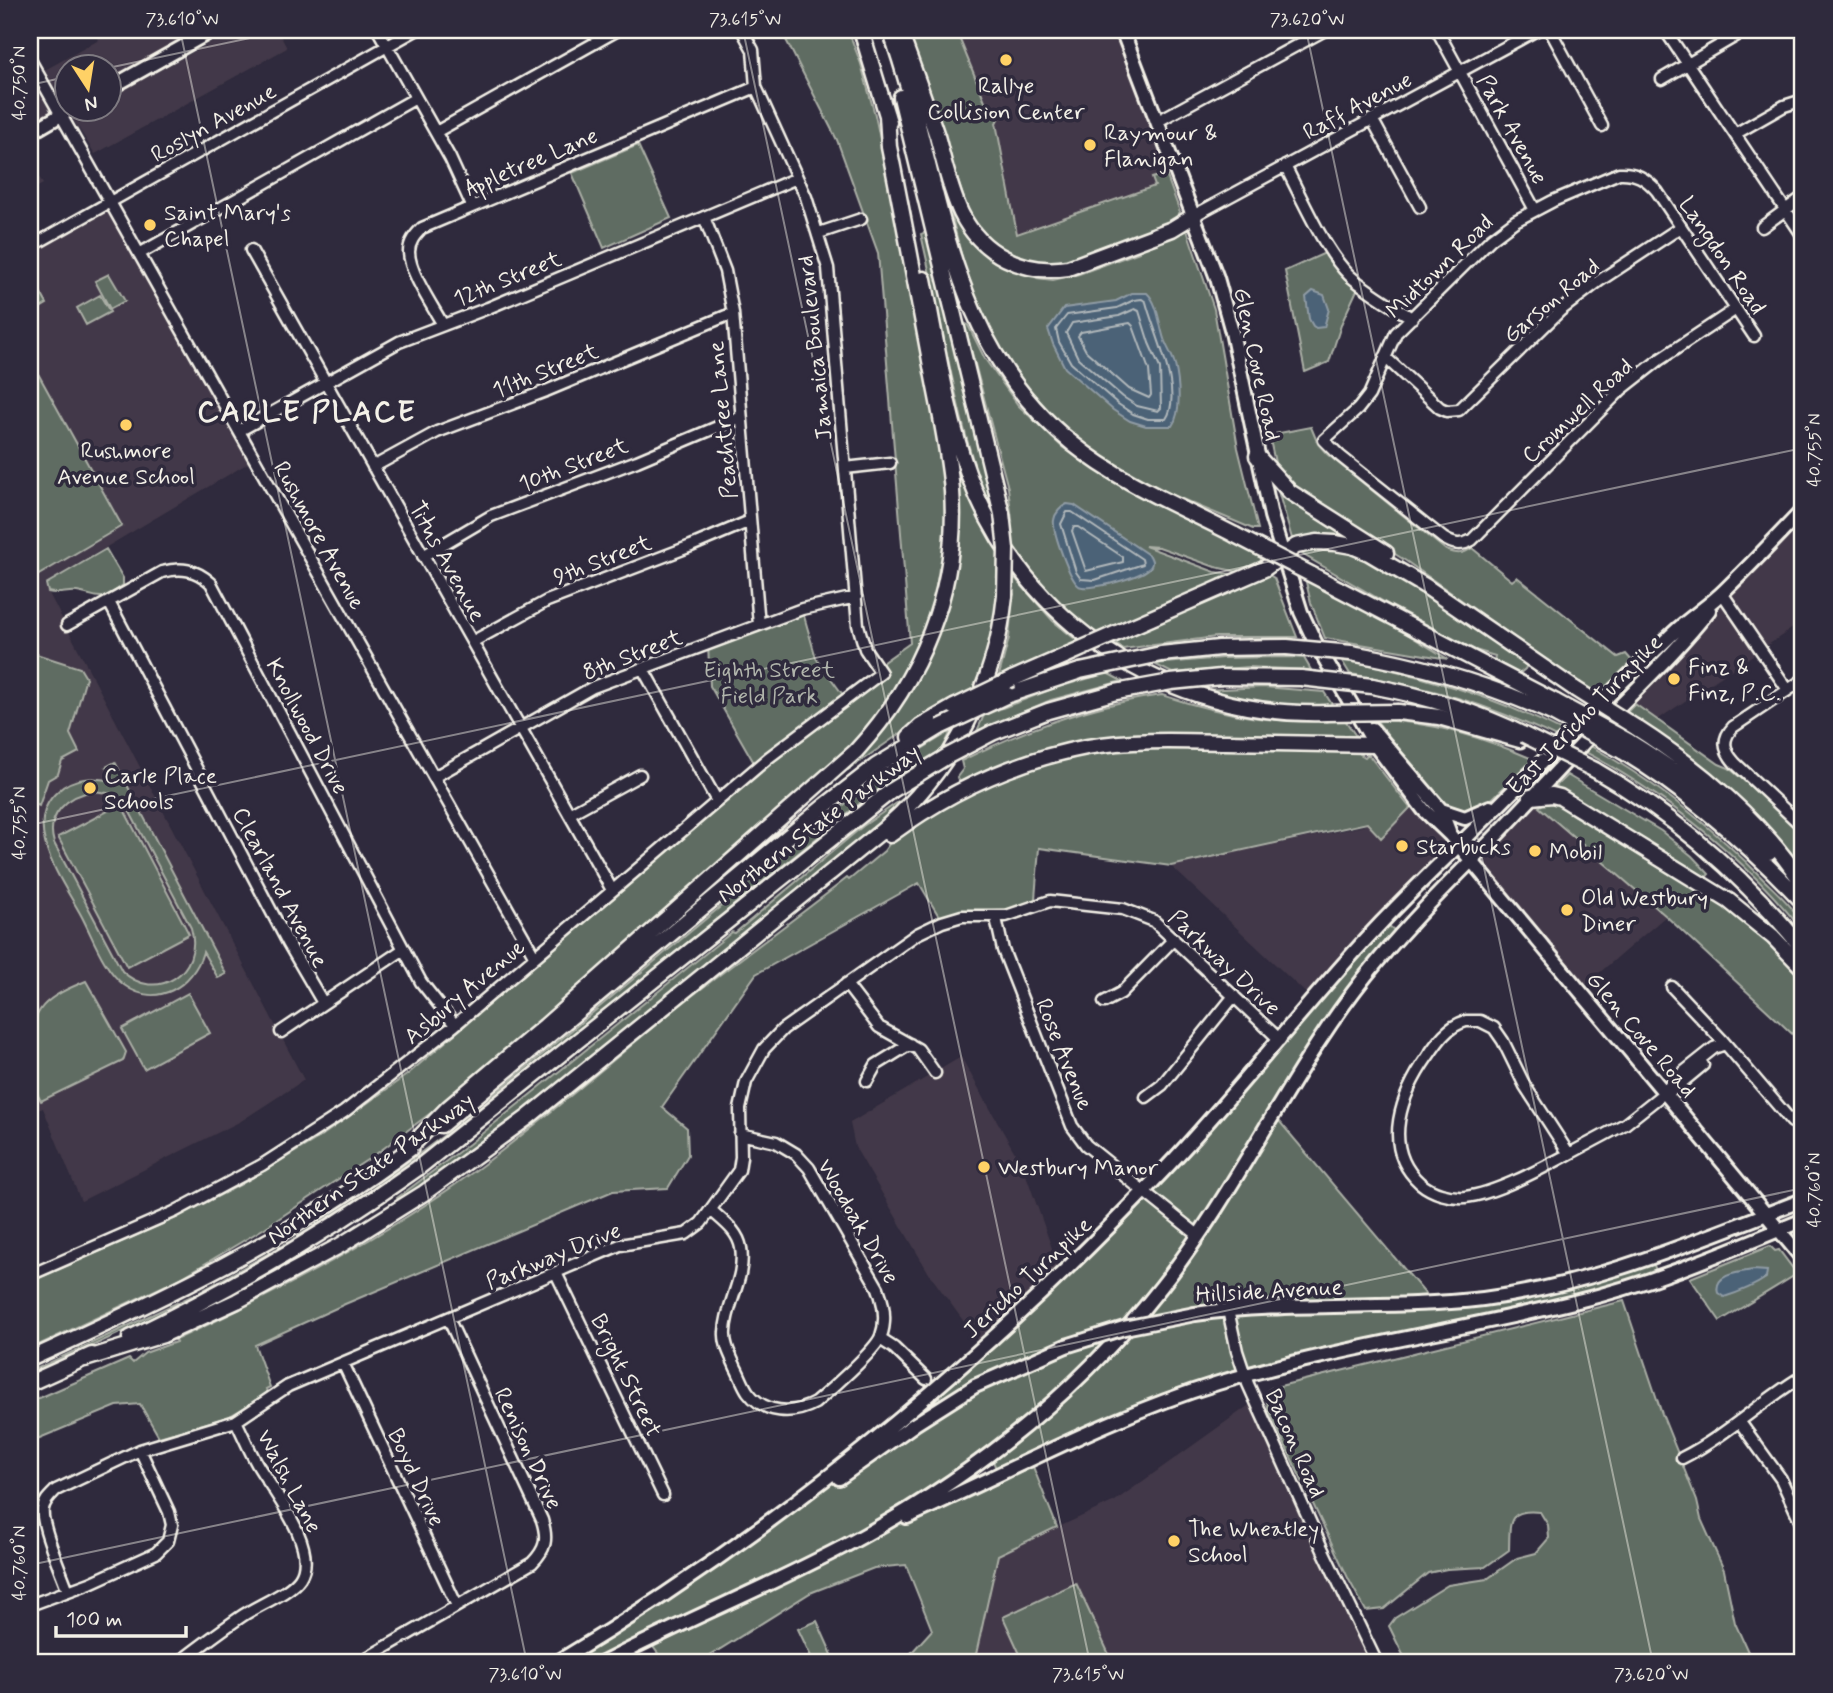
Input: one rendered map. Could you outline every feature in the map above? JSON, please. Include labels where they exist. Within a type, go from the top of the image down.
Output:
[{"type":"highway","points":[[861,30],[896,145],[964,461],[989,520],[1024,575],[1054,608],[1089,639],[1118,659],[1160,681],[1207,698],[1250,709],[1326,713],[1398,712],[1452,720],[1522,737],[1557,750],[1638,796],[1699,842],[1761,899],[1803,949]]},
{"type":"highway","points":[[85,1359],[163,1335],[215,1312],[315,1260],[403,1207],[527,1118],[890,825],[919,796],[958,739],[986,684],[998,643],[1005,594],[1006,549],[1002,514],[895,74],[881,30]]},
{"type":"highway","points":[[890,30],[958,275],[975,319],[1007,376],[1050,424],[1087,455],[1129,481],[1324,581],[1554,708],[1628,740],[1676,755],[1720,791],[1791,866],[1803,885]]},
{"type":"highway","points":[[899,30],[961,213],[981,242],[1003,258],[1029,267],[1068,268],[1172,229],[1195,215]]},
{"type":"highway","points":[[405,1152],[449,1107],[849,758],[887,715],[919,662],[946,584],[953,530],[952,492],[889,147],[887,115]]},
{"type":"highway","points":[[1257,456],[1284,487],[1393,558],[1425,586]]},
{"type":"highway","points":[[876,766],[921,726],[1012,678],[1264,569],[1296,546],[1309,543],[1344,544],[1369,553],[1425,586],[1576,689],[1657,773],[1707,810],[1756,853],[1803,902]]},
{"type":"highway","name":"Northern State Parkway","points":[[30,1359],[151,1304],[226,1266],[331,1203],[405,1152],[482,1093],[825,805],[876,766],[940,726],[1009,695],[1080,671],[1161,654],[1219,648],[1287,647],[1351,653],[1440,672],[1554,708]]},
{"type":"highway","name":"Northern State Parkway","points":[[30,1383],[175,1316],[331,1228],[468,1130],[891,791],[992,733],[1048,711],[1116,692],[1171,682],[1221,677],[1301,678],[1372,686],[1454,706],[1500,723],[1522,737]]},
{"type":"highway","points":[[1628,740],[1667,766],[1741,825],[1803,894]]},
{"type":"highway","points":[[761,928],[809,900],[886,838],[938,802],[989,776],[1045,757],[1090,747],[1136,742],[1375,745]]},
{"type":"highway","points":[[1531,797],[1560,797],[1713,891],[1759,923],[1803,968]]},
{"type":"main road","points":[[122,81],[213,30]]},
{"type":"main road","name":"Glen Cove Road","points":[[1122,30],[1195,215],[1227,313],[1257,456],[1282,556],[1310,633],[1375,745],[1424,810],[1459,845],[1803,1259]]},
{"type":"main road","points":[[30,133],[52,120]]},
{"type":"main road","name":"East Jericho Turnpike","points":[[1459,845],[1679,628],[1722,593],[1803,510]]},
{"type":"main road","name":"East Jericho Turnpike","points":[[1471,860],[1689,636],[1722,593]]},
{"type":"main road","name":"Glen Cove Road","points":[[1352,705],[1441,810],[1450,835]]},
{"type":"main road","points":[[1441,810],[1457,817],[1469,817],[1506,799]]},
{"type":"main road","name":"Jericho Turnpike","points":[[556,1663],[653,1603],[774,1520],[904,1416],[983,1348],[1046,1290],[1143,1192],[1280,1040],[1357,948],[1459,845]]},
{"type":"main road","points":[[862,1537],[956,1478],[1003,1444],[1056,1400],[1135,1318],[1198,1235],[1342,1006],[1393,942],[1471,860]]},
{"type":"main road","name":"Hillside Avenue","points":[[774,1520],[960,1395],[1004,1371],[1066,1346],[1124,1328],[1228,1310],[1448,1302],[1534,1291],[1627,1267],[1803,1200]]},
{"type":"main road","points":[[603,1663],[862,1537],[1091,1430],[1182,1395],[1245,1376],[1609,1293],[1668,1274],[1803,1220]]},
{"type":"street","points":[[378,30],[436,132],[472,206]]},
{"type":"street","name":"Roslyn Avenue","points":[[30,247],[416,30]]},
{"type":"street","points":[[436,132],[618,30]]},
{"type":"street","name":"Jamaica Boulevard","points":[[742,30],[753,50],[756,87],[819,233],[828,268],[861,636],[881,673]]},
{"type":"street","points":[[1158,121],[1325,30]]},
{"type":"street","name":"Park Avenue","points":[[1437,30],[1535,210]]},
{"type":"street","name":"Raff Avenue","points":[[1195,215],[1537,30]]},
{"type":"street","points":[[1550,30],[1602,126]]},
{"type":"street","points":[[1665,30],[1803,236]]},
{"type":"street","points":[[1662,79],[1746,30]]},
{"type":"street","name":"Rushmore Avenue","points":[[30,60],[52,99]]},
{"type":"street","name":"Appletree Lane","points":[[443,325],[412,268],[409,256],[409,247],[422,228],[756,87]]},
{"type":"street","points":[[139,254],[416,98]]},
{"type":"street","points":[[1735,134],[1784,106],[1803,100]]},
{"type":"street","points":[[1372,119],[1420,207]]},
{"type":"street","name":"Rushmore Avenue","points":[[65,122],[535,957]]},
{"type":"street","points":[[1285,166],[1325,241],[1347,273],[1412,318]]},
{"type":"street","name":"Midtown Road","points":[[1324,440],[1359,409],[1369,396],[1396,333],[1491,239],[1515,221],[1619,173],[1641,177],[1660,195]]},
{"type":"street","name":"12th Street","points":[[239,430],[399,342],[797,178]]},
{"type":"street","name":"Langdon Road","points":[[1660,195],[1754,336]]},
{"type":"street","points":[[1762,227],[1803,197]]},
{"type":"street","name":"Peachtree Lane","points":[[705,217],[725,271],[733,313],[758,625]]},
{"type":"street","points":[[819,233],[861,219]]},
{"type":"street","name":"Garson Road","points":[[1385,357],[1440,408],[1453,411],[1465,406],[1561,310],[1599,281],[1681,227]]},
{"type":"street","name":"Titus Avenue","points":[[251,250],[612,890]]},
{"type":"street","name":"Cromwell Road","points":[[1324,440],[1340,456],[1452,544],[1464,544],[1472,540],[1622,389],[1658,360],[1736,309]]},
{"type":"street","name":"11th Street","points":[[373,467],[437,432],[546,391],[733,313]]},
{"type":"street","name":"10th Street","points":[[423,556],[491,516],[637,461],[741,417]]},
{"type":"street","points":[[845,468],[890,463]]},
{"type":"street","name":"9th Street","points":[[472,642],[547,600],[750,521]]},
{"type":"street","name":"Knollwood Drive","points":[[67,625],[162,572],[175,569],[195,572],[211,583],[426,989],[455,1025]]},
{"type":"street","points":[[1722,593],[1788,690]]},
{"type":"street","name":"8th Street","points":[[434,777],[593,687],[815,604],[856,597]]},
{"type":"street","name":"Clearland Avenue","points":[[109,602],[288,943],[323,1003]]},
{"type":"street","points":[[643,669],[717,801]]},
{"type":"street","name":"Asbury Avenue","points":[[30,1275],[174,1212],[262,1165],[357,1103],[455,1025],[768,758],[881,673]]},
{"type":"street","points":[[1803,680],[1733,727],[1726,737],[1726,753],[1803,827]]},
{"type":"street","points":[[569,814],[640,775]]},
{"type":"street","name":"Parkway Drive","points":[[68,1591],[44,1526],[42,1510],[47,1499],[56,1490],[140,1450],[236,1421],[288,1387],[620,1245],[686,1234],[701,1223],[739,1170],[740,1109],[746,1082],[764,1049],[783,1029],[902,944],[943,922],[962,916],[996,918],[1041,903],[1071,903],[1134,912],[1154,921],[1280,1040]]},
{"type":"street","name":"Rose Avenue","points":[[996,918],[1003,950],[1072,1126],[1086,1145],[1198,1235]]},
{"type":"street","points":[[1104,1002],[1121,993],[1174,939]]},
{"type":"street","points":[[281,1032],[404,949]]},
{"type":"street","points":[[846,984],[879,1027],[918,1049],[934,1073]]},
{"type":"street","points":[[1672,987],[1792,1122]]},
{"type":"street","points":[[1146,1097],[1162,1085],[1234,996]]},
{"type":"street","points":[[1569,1154],[1525,1086],[1503,1041],[1494,1028],[1480,1021],[1456,1024],[1442,1036],[1406,1093],[1398,1133],[1400,1153],[1413,1177],[1436,1193],[1466,1197],[1534,1173],[1625,1124],[1664,1093],[1674,1089],[1717,1054],[1725,1044]]},
{"type":"street","points":[[867,1081],[876,1065],[909,1044]]},
{"type":"street","name":"Woodoak Drive","points":[[740,1134],[776,1142],[809,1168],[878,1288],[884,1311],[880,1339]]},
{"type":"street","points":[[712,1211],[733,1230],[741,1247],[740,1277],[725,1323],[724,1336],[747,1391],[756,1400],[780,1411],[803,1409],[815,1404],[834,1388],[880,1339],[894,1348],[926,1379]]},
{"type":"street","name":"Bright Street","points":[[555,1273],[663,1495]]},
{"type":"street","name":"Bacon Road","points":[[1228,1310],[1245,1376],[1377,1663]]},
{"type":"street","name":"Renison Drive","points":[[358,1663],[532,1563],[541,1554],[546,1538],[542,1520],[448,1318]]},
{"type":"street","name":"Boyd Drive","points":[[343,1363],[457,1606]]},
{"type":"street","points":[[1682,1458],[1716,1440],[1776,1392],[1803,1376]]},
{"type":"street","name":"Walsh Lane","points":[[178,1663],[243,1615],[295,1584],[302,1576],[306,1564],[304,1548],[297,1531],[256,1462],[236,1421]]},
{"type":"street","points":[[1738,1421],[1781,1479],[1803,1527]]},
{"type":"street","points":[[30,1605],[90,1583],[156,1553],[168,1541],[172,1525],[169,1512],[140,1450]]},
{"type":"shaded area","points":[[94,30],[204,30],[122,76],[122,52],[77,52],[99,40]]},
{"type":"shaded area","points":[[234,30],[277,30],[287,48],[95,154],[75,122],[122,122],[122,91]]},
{"type":"shaded area","points":[[950,30],[1122,30],[1180,178],[1011,239]]},
{"type":"shaded area","points":[[52,66],[52,83],[45,70]]},
{"type":"shaded area","points":[[40,94],[52,114],[30,127],[30,100]]},
{"type":"shaded area","points":[[30,161],[43,184],[30,191]]},
{"type":"shaded area","name":"Carle Place Schools","points":[[110,202],[255,459],[44,584],[304,1080],[241,1121],[81,1201],[43,1108],[30,1113],[30,247]]},
{"type":"shaded area","points":[[1803,510],[1803,621],[1657,720],[1623,702],[1722,593]]},
{"type":"shaded area","points":[[1531,797],[1580,843],[1666,916],[1578,991],[1471,860]]},
{"type":"shaded area","points":[[1417,802],[1459,845],[1313,1000],[1171,866],[1368,823],[1397,821]]},
{"type":"shaded area","points":[[961,1057],[1024,1169],[1061,1274],[983,1348],[930,1275],[855,1147],[850,1123]]},
{"type":"shaded area","name":"The Wheatley School","points":[[1255,1401],[1377,1663],[970,1663],[975,1659],[998,1555],[1115,1501]]},
{"type":"green space","points":[[781,30],[848,30],[861,64],[875,115],[903,247],[938,443],[947,495],[943,569],[939,568],[934,602],[917,653],[898,690],[863,735],[711,873],[452,1097],[376,1154],[263,1229],[181,1278],[30,1349],[30,1282],[174,1219],[240,1185],[320,1137],[408,1074],[770,764],[879,680],[885,672],[882,663],[910,643],[878,253],[837,140]]},
{"type":"green space","points":[[908,30],[956,30],[989,111],[994,110],[998,119],[996,123],[1017,234],[1155,186],[1152,178],[1166,174],[1180,212],[1175,222],[1106,251],[1059,262],[1036,262],[1013,255],[991,242],[970,217]]},
{"type":"green space","points":[[638,145],[671,218],[604,248],[572,173]]},
{"type":"green space","points":[[943,179],[961,223],[1037,278],[1053,280],[1079,274],[1139,252],[1138,248],[1187,230],[1214,309],[1238,448],[1258,529],[1172,494],[1113,464],[1075,436],[1037,400],[1006,358],[981,312],[963,261]]},
{"type":"green space","points":[[926,232],[995,508],[1012,520],[1008,488],[964,323],[968,325],[985,359],[1018,405],[1062,447],[1110,480],[1261,556],[1261,566],[1243,573],[1215,567],[1159,547],[1145,546],[1215,572],[1233,574],[1232,578],[1221,583],[1219,579],[1208,588],[1095,636],[1054,598],[1018,555],[1004,532],[991,508],[972,458],[921,234]]},
{"type":"green space","points":[[1325,253],[1345,280],[1357,290],[1342,322],[1329,362],[1305,372],[1285,271]]},
{"type":"green space","points":[[30,274],[47,304],[30,314]]},
{"type":"green space","points":[[109,274],[125,301],[110,309],[95,281]]},
{"type":"green space","points":[[100,295],[110,312],[86,325],[77,308]]},
{"type":"green space","points":[[30,359],[122,526],[30,580]]},
{"type":"green space","points":[[1311,427],[1318,444],[1327,454],[1446,550],[1459,553],[1472,548],[1512,581],[1517,577],[1618,657],[1626,654],[1633,662],[1599,697],[1406,561],[1287,485],[1277,472],[1269,435]]},
{"type":"green space","points":[[958,475],[1000,555],[998,609],[977,688],[921,719],[848,770],[846,768],[867,747],[903,701],[931,651],[942,624],[956,566]]},
{"type":"green space","points":[[1278,491],[1282,497],[1285,495],[1353,539],[1293,542]]},
{"type":"green space","points":[[1321,548],[1354,553],[1383,568],[1528,663],[1525,669],[1519,674],[1494,661],[1495,656],[1475,650],[1391,606],[1301,551]]},
{"type":"green space","points":[[106,549],[123,578],[123,585],[115,591],[104,597],[77,592],[48,592],[46,584]]},
{"type":"green space","points":[[1266,573],[1274,578],[1297,637],[1216,637],[1123,649],[1111,641],[1169,619],[1169,616]]},
{"type":"green space","points":[[1014,577],[1053,621],[1080,643],[998,679],[1009,638]]},
{"type":"green space","points":[[1305,578],[1448,659],[1325,638],[1311,603]]},
{"type":"green space","name":"Eighth Street Field Park","points":[[802,609],[816,658],[846,699],[757,768],[710,686],[708,645]]},
{"type":"green space","points":[[30,652],[80,668],[86,678],[70,734],[79,752],[62,761],[58,774],[48,780],[39,806],[30,802]]},
{"type":"green space","points":[[1222,658],[1304,658],[1311,670],[1249,667],[1172,673],[1154,664]]},
{"type":"green space","points":[[1342,661],[1401,672],[1482,697],[1527,714],[1612,758],[1691,813],[1727,844],[1787,903],[1802,924],[1803,931],[1735,858],[1657,796],[1615,769],[1571,744],[1525,723],[1447,695],[1350,674]]},
{"type":"green space","points":[[1107,673],[1122,681],[1051,700],[977,731],[984,715],[1055,688]]},
{"type":"green space","points":[[1264,687],[1324,692],[1333,706],[1274,705],[1202,690]]},
{"type":"green space","points":[[1162,695],[1252,717],[1297,721],[1345,720],[1358,739],[1112,740],[962,785],[957,777],[963,769],[961,761],[1034,729],[1110,705]]},
{"type":"green space","points":[[1635,704],[1719,764],[1729,768],[1779,810],[1803,835],[1803,871],[1794,860],[1626,713]]},
{"type":"green space","points":[[1376,720],[1458,732],[1537,761],[1519,773],[1477,813],[1463,811],[1444,805]]},
{"type":"green space","points":[[951,731],[943,749],[905,771],[864,800],[453,1132],[373,1191],[294,1242],[199,1296],[30,1375],[30,1372],[198,1293],[292,1240],[372,1189],[451,1130],[836,811],[899,763]]},
{"type":"green space","points":[[1174,747],[1361,751],[1360,754],[1365,757],[1368,754],[1410,808],[1381,838],[1367,823],[1171,866],[1039,848],[1035,899],[1015,909],[969,911],[940,918],[919,883],[756,974],[662,1107],[687,1128],[688,1155],[668,1188],[613,1191],[255,1345],[270,1387],[266,1389],[268,1394],[228,1417],[159,1437],[140,1404],[117,1406],[30,1442],[30,1402],[129,1359],[133,1363],[145,1353],[176,1342],[175,1340],[332,1261],[408,1216],[554,1110],[695,993],[847,878],[849,880],[884,851],[892,840],[948,804],[995,782],[1046,763],[1110,750]]},
{"type":"green space","points":[[115,762],[226,974],[218,978],[203,952],[191,975],[182,984],[161,994],[149,995],[124,985],[105,962],[56,871],[44,837],[43,820],[47,805],[64,786],[84,779],[113,781],[106,767]],"holes":[[[94,791],[114,794],[125,803],[191,928],[193,944],[184,970],[162,983],[149,984],[135,980],[122,971],[54,843],[52,833],[56,815],[68,802]]]},
{"type":"green space","points":[[1567,775],[1661,831],[1709,874],[1703,881],[1553,789]]},
{"type":"green space","points":[[917,789],[890,816],[568,1080],[400,1203],[397,1198],[469,1144],[732,932],[735,933],[863,826]]},
{"type":"green space","points":[[1547,801],[1556,801],[1571,814],[1737,915],[1770,944],[1803,981],[1803,1044],[1666,916],[1539,807]]},
{"type":"green space","points":[[121,804],[189,934],[127,967],[58,837]]},
{"type":"green space","points":[[1383,921],[1400,935],[1274,1115],[1433,1303],[1482,1299],[1651,1258],[1659,1278],[1222,1382],[1030,1459],[1057,1527],[998,1555],[975,1659],[970,1663],[902,1663],[932,1630],[906,1565],[874,1568],[810,1593],[698,1663],[665,1663],[648,1640],[603,1663],[556,1663],[841,1477],[929,1415],[922,1400],[1092,1245]],"holes":[[[990,1454],[998,1473],[869,1533]]]},
{"type":"green space","points":[[86,981],[126,1052],[123,1061],[41,1101],[30,1065],[33,1024],[37,1014],[51,999]]},
{"type":"green space","points":[[188,993],[210,1033],[144,1069],[122,1029]]},
{"type":"green space","points":[[1770,1246],[1775,1251],[1779,1250],[1797,1274],[1720,1321],[1690,1278]]},
{"type":"green space","points":[[1624,1301],[1662,1414],[1697,1501],[1701,1519],[1724,1570],[1735,1623],[1753,1663],[1407,1663],[1389,1626],[1395,1618],[1448,1585],[1487,1579],[1517,1558],[1536,1553],[1549,1538],[1548,1525],[1540,1512],[1529,1511],[1516,1515],[1510,1525],[1509,1550],[1485,1567],[1428,1573],[1384,1609],[1366,1611],[1268,1409],[1266,1392],[1272,1388]]},
{"type":"green space","points":[[1076,1583],[1113,1663],[1024,1663],[1003,1617]]},
{"type":"green space","points":[[817,1621],[834,1659],[826,1663],[814,1663],[798,1629]]},
{"type":"water","points":[[1313,291],[1324,295],[1329,309],[1324,327],[1316,328],[1309,319],[1306,297]]},
{"type":"water","points":[[1132,293],[1147,293],[1151,297],[1174,362],[1179,396],[1172,426],[1146,426],[1130,421],[1113,410],[1065,368],[1048,329],[1064,308],[1116,301]]},
{"type":"water","points":[[1067,504],[1074,505],[1150,556],[1151,566],[1139,574],[1116,582],[1093,587],[1079,586],[1067,565],[1054,526],[1057,513]]},
{"type":"water","points":[[1753,1270],[1767,1271],[1766,1278],[1724,1297],[1718,1293],[1717,1287],[1723,1278]]},
{"type":"place","name":"Rallye Collision Center","points":[[1006,60]]},
{"type":"place","name":"Raymour & Flanigan","points":[[1090,145]]},
{"type":"place","name":"Saint Mary's Chapel","points":[[150,225]]},
{"type":"place","name":"Rushmore Avenue School","points":[[126,425]]},
{"type":"place","name":"Finz & Finz, P.C.","points":[[1674,679]]},
{"type":"place","name":"Carle Place Schools","points":[[90,788]]},
{"type":"place","name":"Starbucks","points":[[1402,846]]},
{"type":"place","name":"Mobil","points":[[1535,851]]},
{"type":"place","name":"Old Westbury Diner","points":[[1567,910]]},
{"type":"place","name":"Westbury Manor","points":[[984,1167]]},
{"type":"place","name":"The Wheatley School","points":[[1174,1541]]},
{"type":"district","name":"CARLE PLACE","points":[[307,411]]}]
